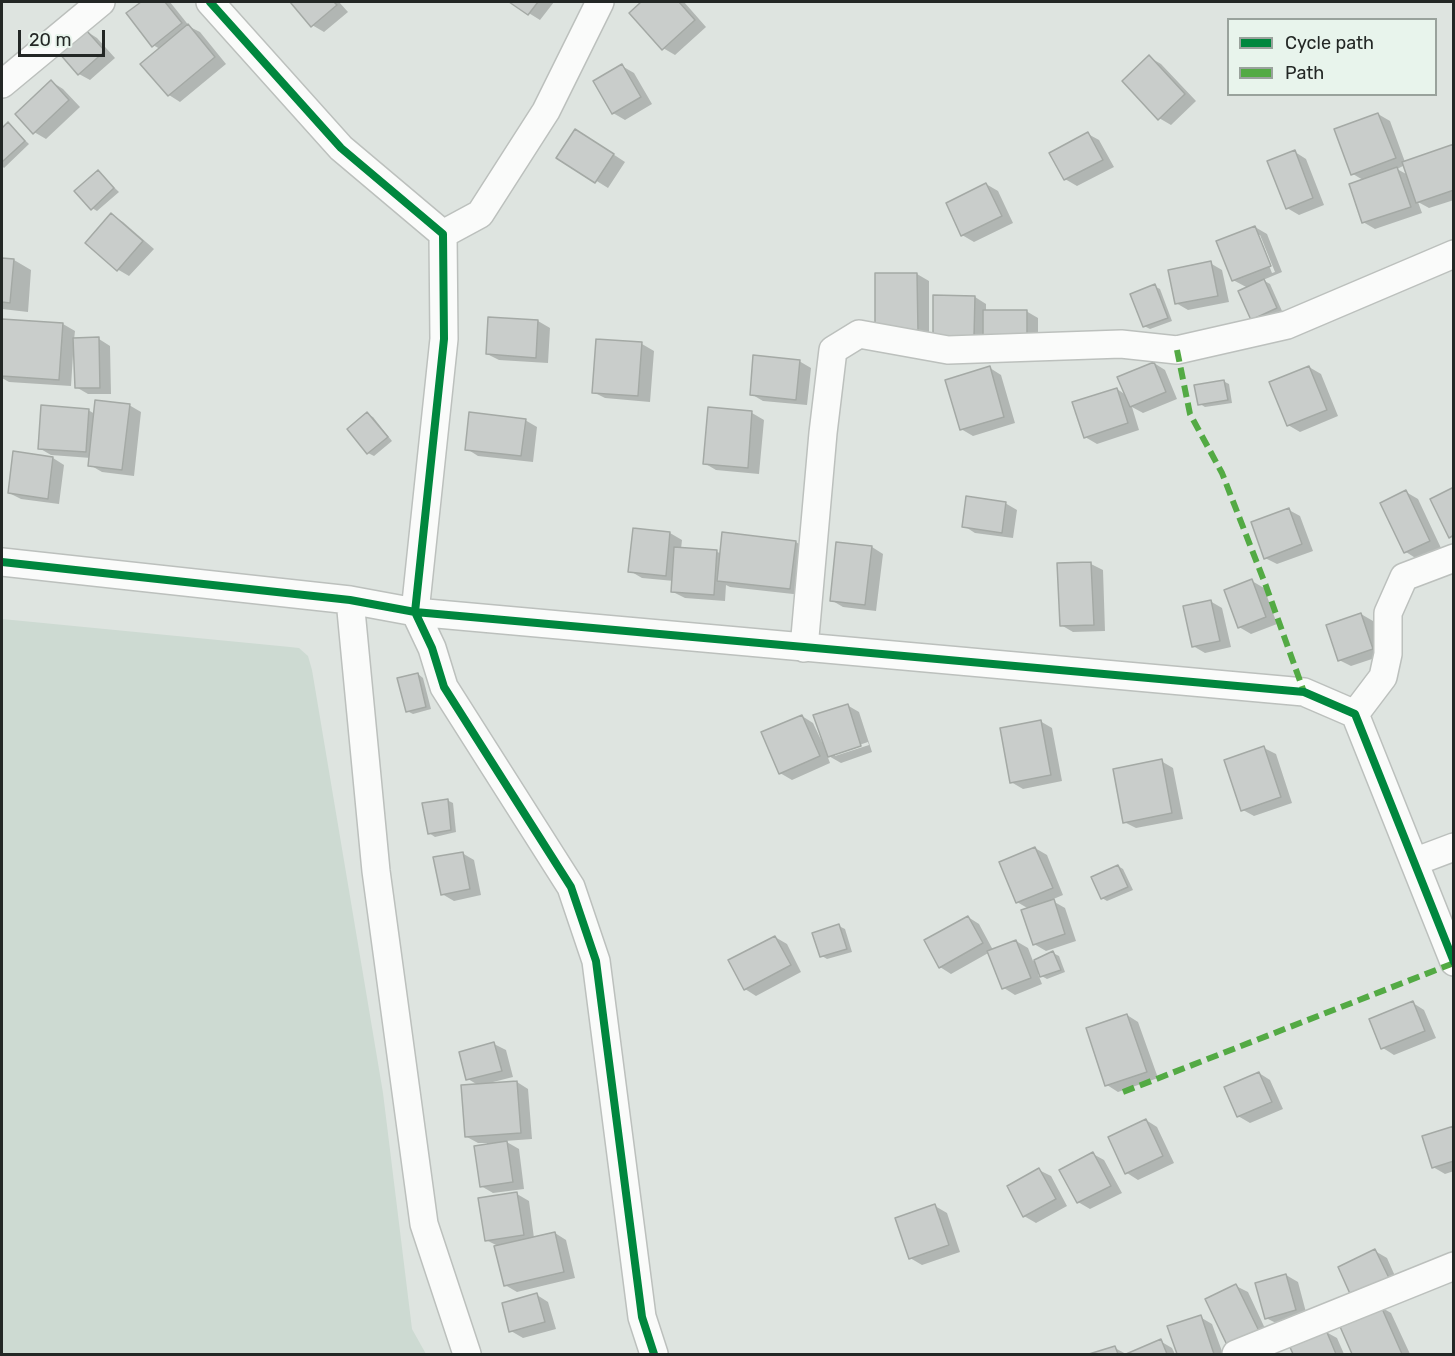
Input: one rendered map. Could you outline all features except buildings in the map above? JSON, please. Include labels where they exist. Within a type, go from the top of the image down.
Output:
[{"type":"street","points":[[2,84],[101,2]]},
{"type":"street","points":[[210,2],[341,148],[443,234],[444,339],[415,612],[432,648],[444,687],[571,887],[596,961],[642,1317],[654,1354]]},
{"type":"street","points":[[443,234],[480,214],[546,111],[600,2]]},
{"type":"street","points":[[804,648],[823,433],[833,350],[859,334],[948,350],[1121,344],[1177,350],[1287,325],[1454,254]]},
{"type":"street","points":[[1355,714],[1383,677],[1388,654],[1388,613],[1404,578],[1454,558]]},
{"type":"street","points":[[2,562],[350,600],[415,612],[1304,692],[1355,714],[1454,962]]},
{"type":"street","points":[[350,600],[376,871],[424,1224],[467,1354]]},
{"type":"street","points":[[1414,862],[1454,847]]},
{"type":"street","points":[[1236,1354],[1454,1266]]},
{"type":"shaded area","points":[[2,619],[299,648],[308,656],[383,1093],[412,1329],[426,1354],[2,1354]]},
{"type":"marked path","points":[[1177,350],[1190,414],[1222,473],[1304,692]]},
{"type":"marked path","points":[[1123,1092],[1454,963]]},
{"type":"cycle path","points":[[210,2],[341,148],[443,234],[444,339],[415,612],[432,648],[444,687],[571,887],[596,961],[642,1317],[654,1354]]},
{"type":"cycle path","points":[[2,562],[350,600],[415,612],[1304,692],[1355,714],[1454,962]]}]
